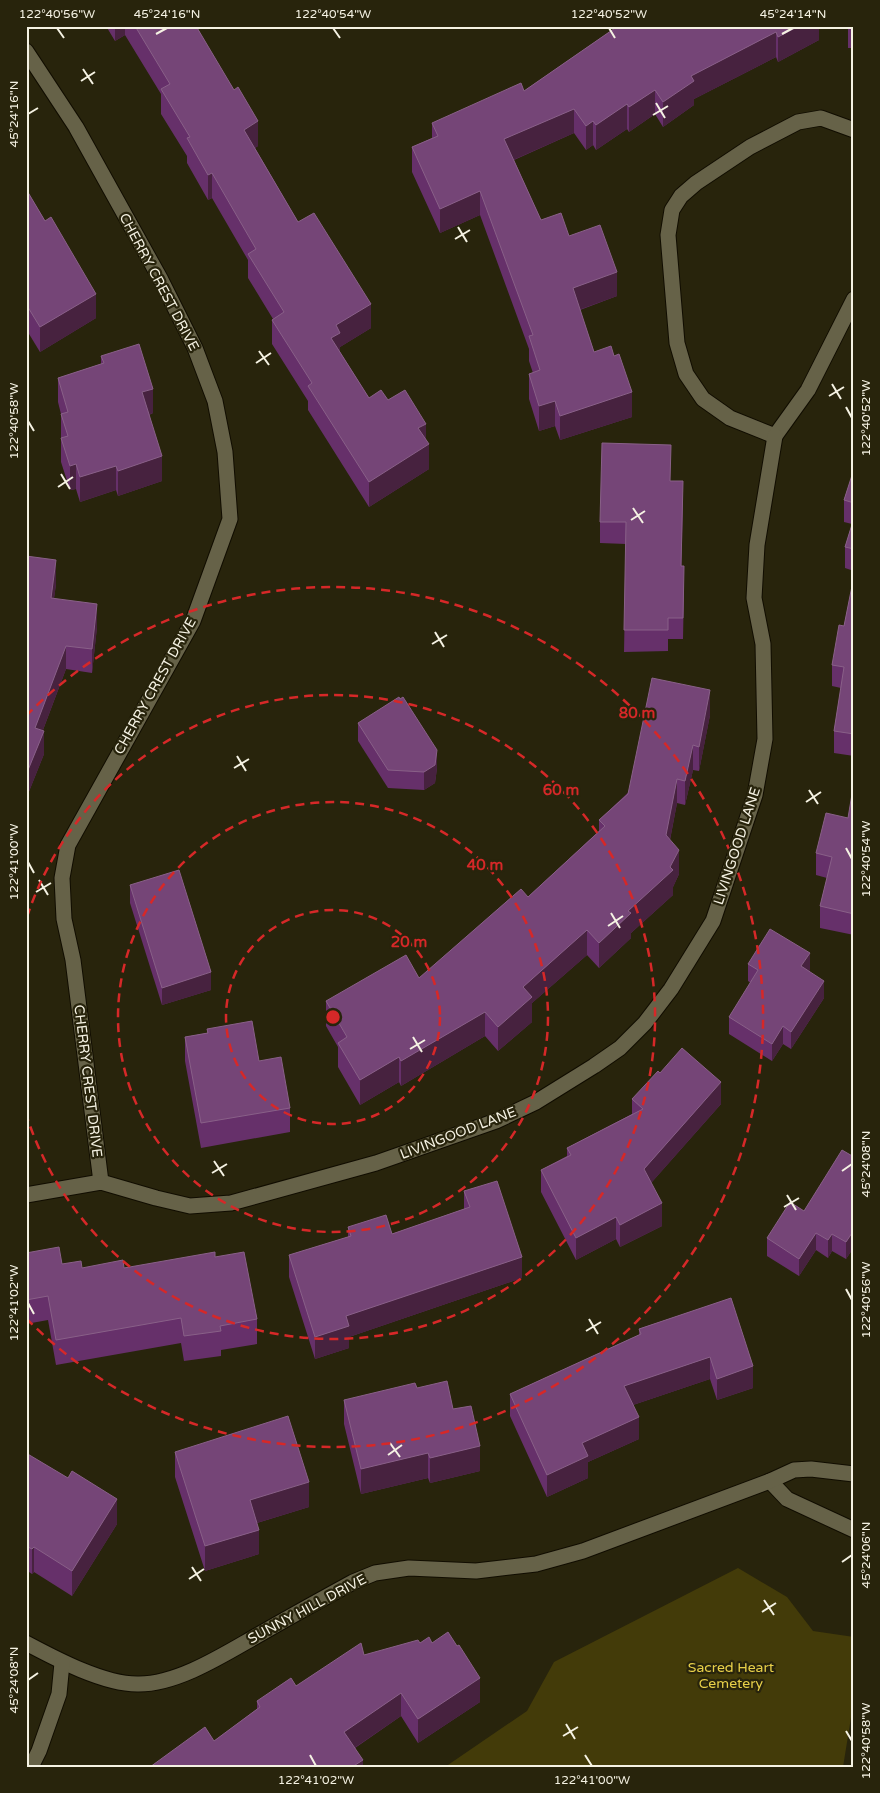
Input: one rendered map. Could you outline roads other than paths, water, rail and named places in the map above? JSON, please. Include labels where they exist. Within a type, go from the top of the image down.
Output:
[{"type":"street","name":"CHERRY CREST DRIVE","points":[[26,52],[76,127],[161,280],[195,348],[215,401],[225,452],[230,519],[193,621],[68,845],[62,878],[64,919],[72,960],[101,1182]]},
{"type":"street","points":[[775,436],[730,418],[703,399],[686,374],[677,343],[668,235],[672,210],[682,196],[696,183],[750,147],[798,122],[820,118],[854,130]]},
{"type":"street","name":"LIVINGOOD LANE","points":[[26,1195],[101,1182],[190,1206],[231,1203],[376,1163],[496,1121],[536,1102],[620,1048],[646,1023],[671,989],[713,921],[755,795],[764,739],[763,644],[754,598],[757,545],[775,436],[808,390],[854,299]]},
{"type":"street","name":"SUNNY HILL DRIVE","points":[[26,1643],[62,1663],[116,1681],[139,1684],[164,1681],[210,1662],[353,1582],[375,1573],[409,1568],[476,1572],[536,1564],[583,1551],[770,1481],[794,1470],[811,1469],[854,1474]]},
{"type":"street","points":[[770,1481],[787,1499],[854,1530]]},
{"type":"street","points":[[31,1767],[39,1752],[58,1694],[62,1663]]},
{"type":"park label","name":"Sacred Heart Cemetery","points":[[731,1675]]}]
